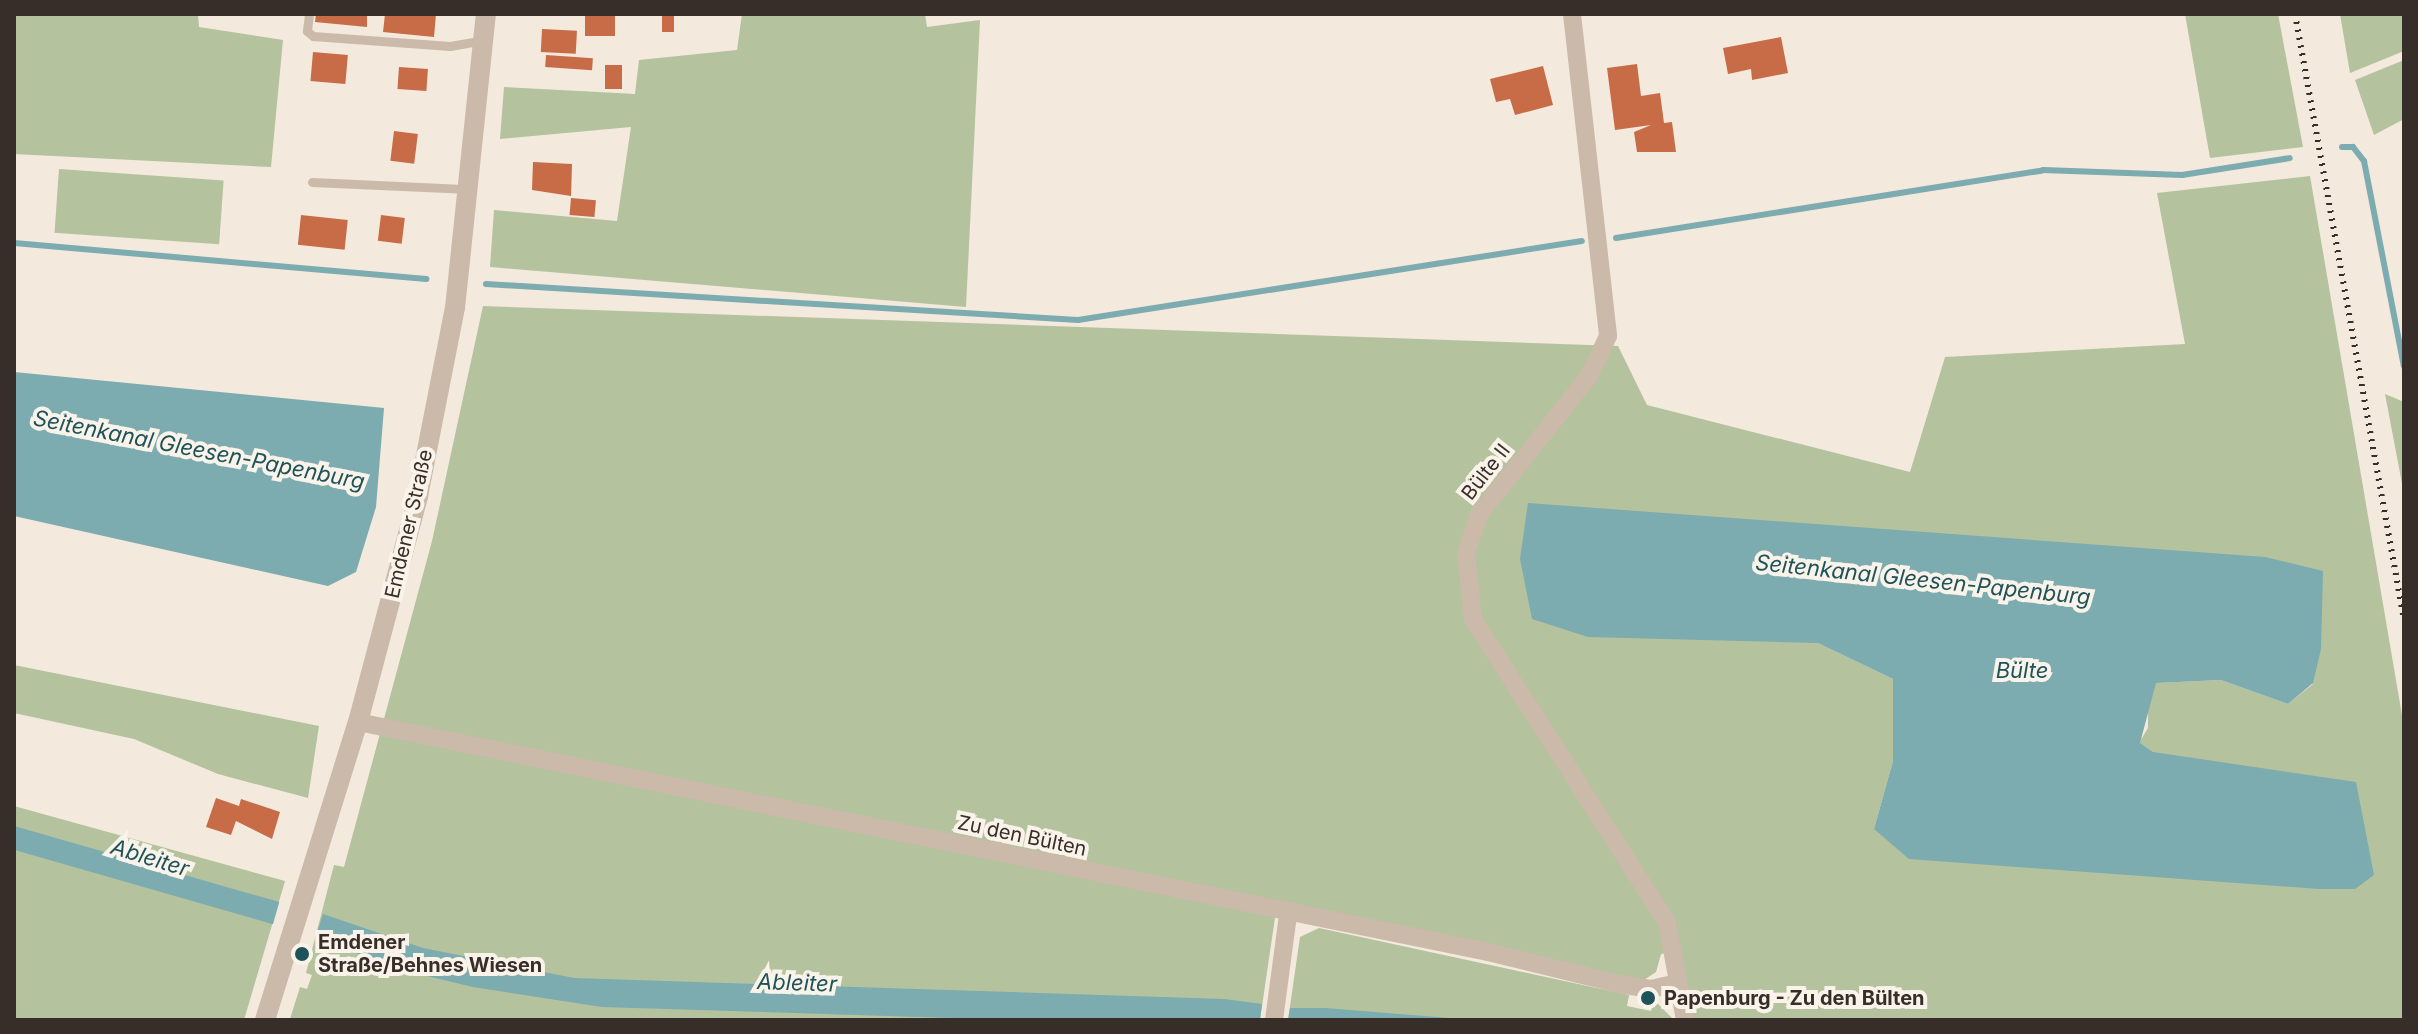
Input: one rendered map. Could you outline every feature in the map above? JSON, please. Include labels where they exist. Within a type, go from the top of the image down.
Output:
[{"type":"street","name":"Emdener Straße","points":[[265,1020],[358,722],[418,496],[455,308],[486,14]]},
{"type":"street","name":"Bülte II","points":[[1572,14],[1608,336],[1589,376],[1479,515],[1466,552],[1473,619],[1667,922],[1685,1020]]},
{"type":"street","name":"Zu den Bülten","points":[[358,722],[1288,915],[1488,952],[1619,984],[1651,989],[1677,983]]},
{"type":"street","points":[[1274,1020],[1288,915]]},
{"type":"lane","points":[[309,14],[307,31],[313,36],[450,46],[483,40]]},
{"type":"lane","points":[[312,182],[469,189]]},
{"type":"green space","points":[[14,14],[198,14],[199,27],[283,40],[271,167],[14,154]]},
{"type":"green space","points":[[742,14],[925,14],[927,27],[980,20],[966,307],[490,267],[494,210],[617,221],[631,127],[500,139],[504,87],[635,94],[639,60],[737,50]]},
{"type":"green space","points":[[2185,14],[2278,14],[2303,147],[2210,158]]},
{"type":"green space","points":[[2340,14],[2404,14],[2404,51],[2350,73]]},
{"type":"green space","points":[[2404,60],[2404,119],[2374,135],[2355,80]]},
{"type":"green space","points":[[59,169],[224,181],[219,244],[55,233]]},
{"type":"green space","points":[[2310,176],[2404,727],[2404,1020],[1693,1020],[1677,951],[1661,954],[1656,972],[1638,984],[1277,904],[1260,1020],[290,1019],[300,987],[307,989],[312,975],[306,973],[334,865],[344,867],[432,541],[483,306],[1618,346],[1647,405],[1910,472],[1945,357],[2185,344],[2157,193]],"holes":[[[1818,643],[2313,684],[2288,704],[2221,680],[2156,683],[2148,699],[2148,728],[2139,743],[2153,752],[1874,829],[1893,761],[1893,679]]]},
{"type":"green space","points":[[2385,394],[2404,402],[2404,494]]},
{"type":"green space","points":[[14,665],[319,726],[308,798],[218,774],[134,739],[14,713]]},
{"type":"green space","points":[[14,806],[285,881],[244,1020],[14,1020]]},
{"type":"green space","points":[[1319,928],[1629,995],[1627,1006],[1651,1011],[1654,1000],[1674,1020],[1288,1020],[1300,937]]},
{"type":"water","name":"Seitenkanal Gleesen-Papenburg","points":[[14,372],[384,408],[376,507],[356,572],[328,586],[14,516]]},
{"type":"water","name":"Bülte","points":[[1528,503],[2265,557],[2323,571],[2321,649],[2313,683],[2288,704],[2221,680],[2156,683],[2140,743],[2153,752],[2356,782],[2374,875],[2355,889],[2319,889],[1909,859],[1874,829],[1893,761],[1893,679],[1818,643],[1588,637],[1532,619],[1520,559]]},
{"type":"water","points":[[14,826],[279,902],[273,924],[14,850]]},
{"type":"water","points":[[323,914],[423,948],[574,978],[1224,999],[1262,1004],[1260,1020],[1014,1020],[602,1007],[473,987],[410,972],[315,939]]},
{"type":"water","points":[[1290,1008],[1325,1008],[1474,1020],[1288,1020]]},
{"type":"building","points":[[316,14],[367,14],[367,27],[315,22]]},
{"type":"building","points":[[385,14],[436,14],[434,37],[383,32]]},
{"type":"building","points":[[585,14],[615,14],[615,36],[585,36]]},
{"type":"building","points":[[662,14],[674,14],[674,32],[662,32]]},
{"type":"building","points":[[542,29],[577,31],[576,54],[541,52]]},
{"type":"building","points":[[1781,37],[1788,73],[1752,80],[1751,69],[1728,74],[1723,48]]},
{"type":"building","points":[[313,52],[348,55],[345,84],[310,81]]},
{"type":"building","points":[[546,55],[593,58],[592,70],[545,67]]},
{"type":"building","points":[[1637,64],[1641,96],[1660,93],[1664,123],[1672,122],[1676,152],[1637,152],[1634,132],[1651,125],[1615,130],[1607,68]]},
{"type":"building","points":[[605,65],[622,65],[622,89],[605,89]]},
{"type":"building","points":[[1543,66],[1553,105],[1515,115],[1510,99],[1496,102],[1490,79]]},
{"type":"building","points":[[399,67],[428,69],[426,91],[397,89]]},
{"type":"building","points":[[394,131],[418,134],[414,164],[390,161]]},
{"type":"building","points":[[533,162],[572,164],[571,196],[532,190]]},
{"type":"building","points":[[571,198],[596,200],[594,217],[570,215]]},
{"type":"building","points":[[301,215],[348,220],[345,250],[298,245]]},
{"type":"building","points":[[381,215],[405,218],[402,244],[378,241]]},
{"type":"building","points":[[216,798],[239,806],[241,799],[280,812],[272,839],[236,821],[231,835],[206,827]]},
{"type":"waterway","points":[[2342,147],[2353,147],[2364,161],[2404,366]]},
{"type":"waterway","points":[[1616,238],[2043,170],[2182,175],[2290,158]]},
{"type":"waterway","points":[[486,284],[1078,320],[1582,241]]},
{"type":"waterway","points":[[14,243],[426,279]]},
{"type":"railway","points":[[2295,14],[2404,620]]},
{"type":"place","name":"Emdener Straße/Behnes Wiesen","points":[[302,954]]},
{"type":"place","name":"Papenburg - Zu den Bülten","points":[[1648,998]]},
{"type":"water label","name":"Ableiter","points":[[150,858]]},
{"type":"water label","name":"Ableiter","points":[[797,983]]}]
